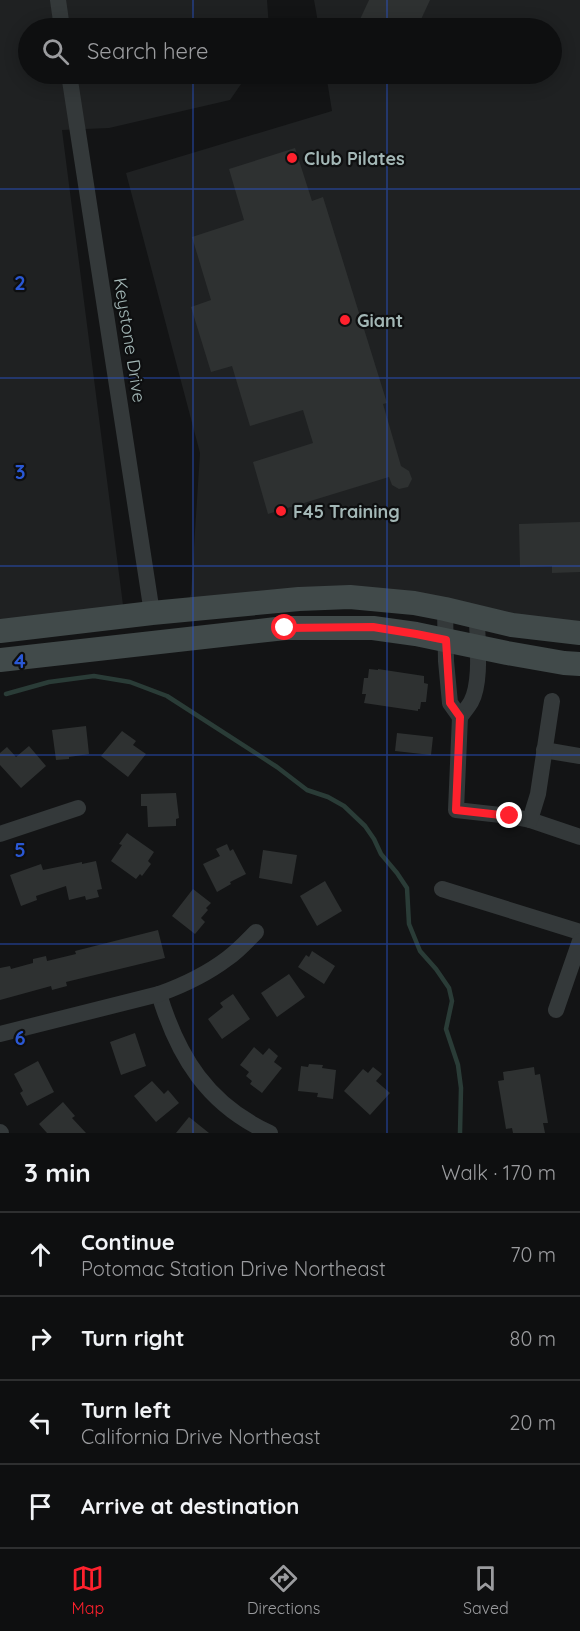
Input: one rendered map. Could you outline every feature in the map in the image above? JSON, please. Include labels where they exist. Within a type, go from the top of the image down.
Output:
[{"type":"street","points":[[58,0],[61,18]]},
{"type":"street","name":"Keystone Drive","points":[[71,84],[152,613]]},
{"type":"street","points":[[0,631],[152,613],[299,599],[350,597],[414,603],[512,625],[580,633]]},
{"type":"street","points":[[445,609],[450,703],[460,717]]},
{"type":"street","points":[[477,617],[476,685],[472,701],[460,717],[456,810],[530,820],[580,837]]},
{"type":"street","points":[[0,660],[285,628],[373,627],[564,663],[580,664]]},
{"type":"street","points":[[530,820],[538,794],[552,701]]},
{"type":"street","points":[[544,750],[580,756]]},
{"type":"street","points":[[0,834],[78,808]]},
{"type":"street","points":[[442,889],[580,932]]},
{"type":"street","points":[[0,1034],[159,994],[182,986],[206,974],[229,958],[256,932]]},
{"type":"street","points":[[556,1010],[580,940]]},
{"type":"street","points":[[159,994],[167,1021],[179,1048],[195,1073],[232,1111],[270,1133]]},
{"type":"shaded area","points":[[0,0],[267,0],[268,18],[18,18],[18,84],[241,84],[230,100],[109,128],[62,130],[123,605],[0,621]]},
{"type":"shaded area","points":[[314,0],[580,0],[580,625],[414,603],[187,611],[191,594],[200,453],[126,173],[332,111],[328,84],[562,84],[562,18],[317,18]]},
{"type":"building","points":[[369,0],[430,0],[422,18],[361,18]]},
{"type":"building","points":[[295,148],[312,201],[323,197],[387,403],[383,404],[401,466],[409,471],[412,479],[408,487],[399,489],[392,485],[389,477],[268,514],[253,462],[313,443],[303,410],[250,426],[232,366],[211,372],[191,307],[211,300],[192,237],[244,220],[229,169]]},
{"type":"building","points":[[580,522],[580,572],[552,573],[552,566],[520,567],[519,524]]},
{"type":"building","points":[[369,669],[424,676],[424,683],[428,684],[426,702],[421,702],[418,711],[364,703],[366,694],[362,694],[364,678],[368,678]]},
{"type":"building","points":[[86,726],[89,754],[56,760],[52,730]]},
{"type":"building","points":[[122,731],[136,741],[133,745],[146,754],[128,777],[101,756]]},
{"type":"building","points":[[397,733],[433,737],[431,755],[395,751]]},
{"type":"building","points":[[29,746],[46,766],[21,788],[0,765],[0,753],[7,747],[16,757]]},
{"type":"building","points":[[176,793],[179,818],[176,819],[176,826],[148,827],[147,806],[141,806],[141,794]]},
{"type":"building","points":[[127,833],[154,852],[148,861],[151,864],[142,876],[140,874],[136,879],[111,861]]},
{"type":"building","points":[[227,844],[230,851],[233,849],[246,874],[217,892],[203,864],[220,856],[216,849]]},
{"type":"building","points":[[263,850],[297,855],[292,884],[259,878]]},
{"type":"building","points":[[96,861],[102,889],[97,890],[99,897],[86,900],[85,896],[69,900],[66,886],[36,896],[37,900],[21,906],[10,875],[41,864],[43,870]]},
{"type":"building","points":[[325,881],[342,911],[317,926],[300,896]]},
{"type":"building","points":[[193,889],[211,903],[201,918],[205,922],[195,934],[172,916]]},
{"type":"building","points":[[158,930],[165,958],[66,982],[67,986],[52,990],[51,986],[0,1000],[0,968],[10,966],[11,969],[33,963],[33,959],[46,956],[47,961],[76,954],[75,951]]},
{"type":"building","points":[[312,951],[335,966],[324,984],[298,967],[306,955],[309,957]]},
{"type":"building","points":[[289,974],[305,997],[277,1017],[261,993]]},
{"type":"building","points":[[233,994],[250,1019],[222,1039],[208,1019],[223,1007],[220,1003]]},
{"type":"building","points":[[135,1033],[146,1066],[121,1075],[110,1042]]},
{"type":"building","points":[[254,1047],[263,1055],[269,1048],[278,1056],[274,1062],[282,1068],[262,1093],[250,1084],[252,1081],[246,1076],[249,1072],[240,1065]]},
{"type":"building","points":[[38,1061],[54,1092],[27,1106],[20,1093],[23,1091],[14,1074]]},
{"type":"building","points":[[309,1064],[323,1065],[322,1068],[336,1070],[333,1099],[317,1097],[318,1093],[298,1091],[301,1066],[308,1067]]},
{"type":"building","points":[[373,1067],[382,1074],[376,1081],[390,1093],[370,1115],[344,1091],[363,1069],[368,1073]]},
{"type":"building","points":[[534,1067],[535,1075],[540,1074],[548,1123],[543,1123],[545,1133],[513,1133],[512,1128],[506,1129],[498,1081],[504,1080],[503,1072]]},
{"type":"building","points":[[152,1081],[164,1094],[168,1090],[179,1103],[156,1122],[134,1096]]},
{"type":"building","points":[[63,1102],[75,1116],[72,1118],[86,1133],[47,1133],[39,1124]]},
{"type":"building","points":[[189,1117],[209,1133],[176,1133]]},
{"type":"waterway","points":[[6,694],[49,682],[94,676],[130,682],[167,696],[277,767],[307,790],[328,797],[344,806],[365,826],[381,854],[407,888],[409,924],[420,951],[449,988],[452,1001],[446,1029],[458,1065],[461,1088],[460,1133]]},
{"type":"place","name":"Club Pilates","points":[[292,158]]},
{"type":"place","name":"Giant","points":[[345,320]]},
{"type":"place","name":"F45 Training","points":[[281,511]]},
{"type":"route","points":[[285,628],[373,627],[446,640],[450,703],[460,717],[456,810],[510,816]]}]
